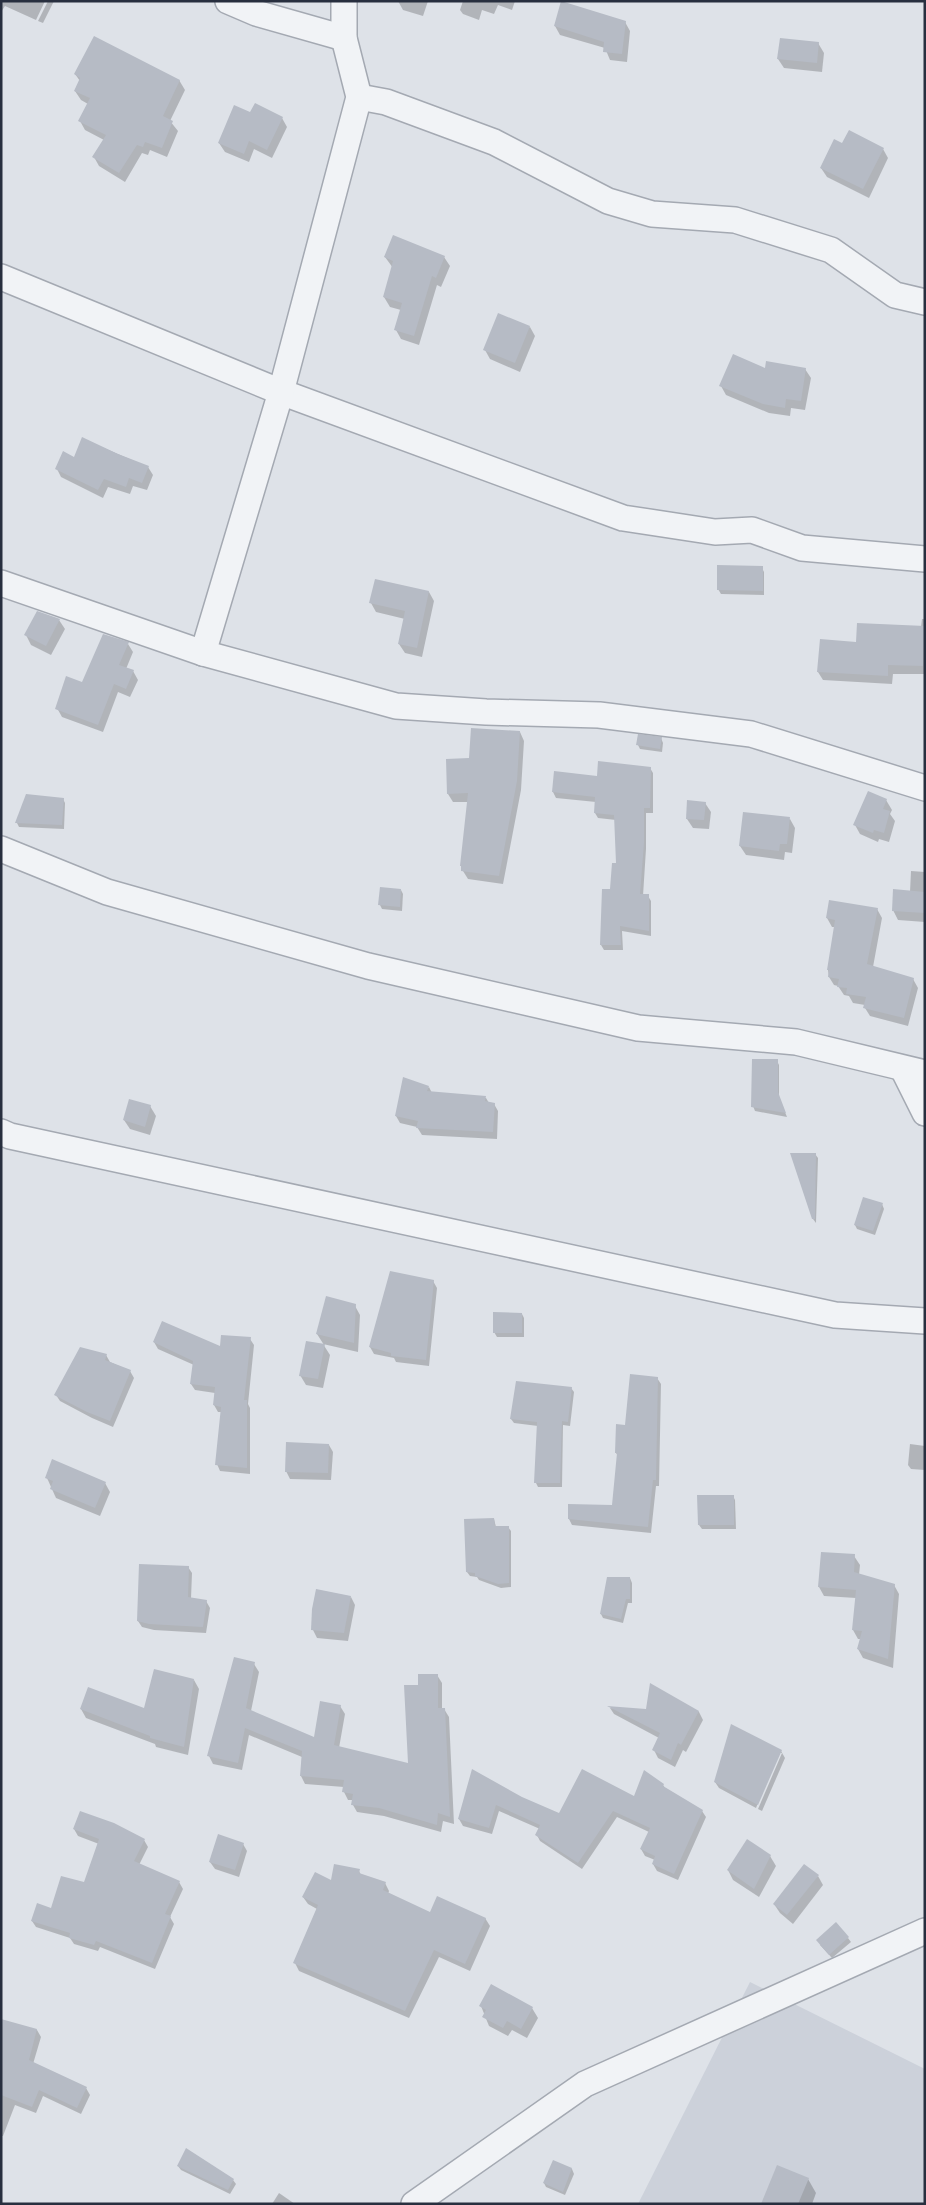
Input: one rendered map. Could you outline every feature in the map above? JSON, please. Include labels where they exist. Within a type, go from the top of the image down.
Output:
[{"type":"street","points":[[228,1],[256,13],[344,38]]},
{"type":"street","points":[[203,653],[281,392],[359,97],[344,38],[344,1]]},
{"type":"street","points":[[359,97],[386,102],[494,142],[608,201],[652,214],[736,220],[831,250],[895,294],[925,302]]},
{"type":"street","points":[[1,277],[281,392],[623,518],[715,532],[752,530],[802,548],[925,559]]},
{"type":"street","points":[[1,583],[203,653],[396,706],[486,712],[599,715],[751,734],[816,753],[916,787],[925,788]]},
{"type":"street","points":[[1,849],[107,892],[368,966],[638,1028],[796,1042],[914,1071],[925,1113]]},
{"type":"street","points":[[1,1132],[20,1138],[835,1315],[925,1321]]},
{"type":"street","points":[[414,2204],[586,2084],[925,1931]]},
{"type":"shaded area","points":[[750,1982],[925,2069],[925,2204],[638,2204]]},
{"type":"building","points":[[561,1],[626,21],[622,54],[603,52],[604,42],[554,26]]},
{"type":"building","points":[[94,36],[180,80],[163,116],[173,121],[162,148],[145,142],[143,147],[137,145],[119,173],[92,157],[106,135],[78,121],[90,98],[74,91],[80,78],[74,74]]},
{"type":"building","points":[[780,38],[819,42],[817,63],[777,59]]},
{"type":"building","points":[[255,103],[283,117],[267,150],[249,141],[244,154],[218,143],[234,105],[250,112]]},
{"type":"building","points":[[849,130],[884,148],[863,189],[820,168],[834,139],[842,143]]},
{"type":"building","points":[[393,235],[445,256],[436,278],[432,276],[414,336],[394,330],[402,303],[383,297],[393,261],[384,257]]},
{"type":"building","points":[[498,313],[530,326],[515,363],[483,350]]},
{"type":"building","points":[[733,354],[765,368],[766,361],[806,368],[801,401],[786,399],[785,408],[763,404],[719,386]]},
{"type":"building","points":[[82,437],[149,466],[142,483],[129,478],[126,487],[104,479],[98,490],[55,469],[63,451],[74,457]]},
{"type":"building","points":[[717,565],[763,566],[763,591],[717,590]]},
{"type":"building","points":[[375,579],[429,591],[417,648],[398,644],[405,611],[369,603]]},
{"type":"building","points":[[37,611],[60,619],[46,646],[24,635]]},
{"type":"building","points":[[857,623],[925,626],[923,666],[888,665],[888,676],[817,672],[820,639],[856,642]]},
{"type":"building","points":[[103,634],[129,642],[119,665],[134,670],[126,689],[114,684],[98,725],[55,709],[66,676],[82,682]]},
{"type":"building","points":[[471,728],[520,731],[517,781],[499,876],[461,871],[460,866],[468,793],[447,794],[446,759],[469,758]]},
{"type":"building","points":[[638,734],[662,737],[660,749],[636,745]]},
{"type":"building","points":[[598,761],[651,767],[650,808],[644,808],[644,843],[640,894],[649,894],[649,931],[620,926],[621,945],[600,945],[602,889],[610,889],[612,863],[616,863],[614,815],[594,813],[595,797],[552,792],[554,771],[597,776]]},
{"type":"building","points":[[868,791],[887,799],[883,809],[890,811],[884,833],[874,830],[873,833],[853,825]]},
{"type":"building","points":[[26,794],[64,798],[62,825],[15,823]]},
{"type":"building","points":[[687,800],[706,802],[704,820],[686,819]]},
{"type":"building","points":[[743,812],[790,817],[787,844],[780,844],[779,851],[739,846]]},
{"type":"building","points":[[380,887],[401,889],[400,907],[378,905]]},
{"type":"building","points":[[893,889],[925,892],[925,913],[892,911]]},
{"type":"building","points":[[829,900],[878,908],[867,964],[914,978],[904,1018],[863,1008],[866,997],[846,994],[847,988],[837,987],[839,979],[828,977],[829,970],[827,970],[835,920],[826,918]]},
{"type":"building","points":[[752,1059],[778,1059],[778,1092],[786,1113],[751,1107]]},
{"type":"building","points":[[403,1077],[429,1086],[427,1091],[486,1096],[485,1101],[495,1103],[493,1132],[416,1128],[418,1121],[395,1116]]},
{"type":"building","points":[[129,1099],[151,1105],[145,1127],[123,1120]]},
{"type":"building","points":[[790,1153],[816,1153],[815,1219],[812,1219]]},
{"type":"building","points":[[863,1197],[883,1203],[873,1231],[854,1225]]},
{"type":"building","points":[[390,1271],[434,1280],[426,1360],[391,1356],[391,1353],[369,1347]]},
{"type":"building","points":[[326,1296],[356,1304],[354,1343],[316,1334]]},
{"type":"building","points":[[493,1312],[522,1313],[522,1333],[493,1333]]},
{"type":"building","points":[[162,1321],[220,1346],[221,1335],[251,1337],[244,1400],[247,1400],[247,1468],[215,1465],[221,1407],[213,1405],[215,1387],[190,1384],[193,1361],[153,1342]]},
{"type":"building","points":[[306,1341],[325,1344],[318,1379],[299,1376]]},
{"type":"building","points":[[80,1347],[107,1354],[105,1360],[131,1370],[110,1421],[87,1412],[54,1395]]},
{"type":"building","points":[[630,1374],[658,1377],[656,1480],[653,1480],[648,1527],[568,1519],[568,1504],[612,1505],[617,1453],[615,1453],[616,1424],[625,1425]]},
{"type":"building","points":[[516,1381],[572,1387],[568,1422],[562,1421],[560,1483],[534,1483],[537,1422],[510,1419]]},
{"type":"building","points":[[286,1442],[329,1444],[328,1473],[285,1472]]},
{"type":"building","points":[[52,1459],[106,1482],[95,1508],[50,1489],[53,1481],[45,1478]]},
{"type":"building","points":[[697,1495],[734,1495],[734,1525],[698,1525]]},
{"type":"building","points":[[494,1518],[495,1526],[509,1526],[509,1583],[498,1584],[475,1576],[475,1573],[466,1572],[464,1519]]},
{"type":"building","points":[[821,1552],[855,1554],[854,1572],[895,1584],[888,1659],[857,1649],[862,1631],[852,1630],[856,1590],[818,1587]]},
{"type":"building","points":[[139,1564],[189,1566],[188,1597],[207,1600],[203,1627],[149,1624],[137,1621]]},
{"type":"building","points":[[607,1577],[630,1577],[630,1599],[626,1599],[621,1619],[600,1614]]},
{"type":"building","points":[[316,1589],[351,1596],[344,1633],[311,1630],[312,1609]]},
{"type":"building","points":[[234,1657],[255,1662],[246,1708],[314,1737],[320,1701],[341,1705],[334,1745],[408,1763],[404,1685],[418,1685],[418,1674],[438,1674],[438,1708],[445,1708],[450,1817],[438,1813],[437,1825],[379,1808],[351,1805],[353,1794],[342,1792],[344,1780],[300,1776],[302,1751],[245,1728],[238,1763],[207,1756]]},
{"type":"building","points":[[154,1669],[194,1679],[184,1747],[150,1738],[150,1736],[80,1709],[88,1687],[144,1708]]},
{"type":"building","points":[[650,1683],[699,1711],[681,1745],[678,1743],[671,1760],[652,1750],[660,1733],[607,1706],[646,1709]]},
{"type":"building","points":[[731,1724],[782,1750],[758,1805],[714,1782]]},
{"type":"building","points":[[472,1769],[522,1797],[559,1813],[582,1769],[634,1796],[644,1770],[664,1784],[663,1786],[703,1810],[674,1874],[652,1864],[655,1856],[640,1849],[650,1828],[613,1811],[578,1863],[535,1835],[540,1825],[496,1805],[489,1828],[458,1819]]},
{"type":"building","points":[[80,1811],[114,1823],[145,1839],[134,1861],[180,1881],[165,1914],[171,1916],[152,1963],[96,1941],[94,1945],[69,1938],[70,1933],[31,1921],[37,1903],[51,1908],[61,1876],[84,1882],[99,1839],[73,1829]]},
{"type":"building","points":[[218,1834],[244,1843],[235,1870],[209,1862]]},
{"type":"building","points":[[747,1839],[771,1855],[754,1889],[727,1870]]},
{"type":"building","points":[[334,1864],[360,1869],[359,1873],[386,1882],[383,1890],[430,1912],[437,1896],[486,1918],[465,1964],[434,1950],[405,2011],[293,1963],[318,1905],[302,1897],[315,1872],[331,1880]]},
{"type":"building","points":[[804,1864],[819,1875],[787,1915],[773,1904]]},
{"type":"building","points":[[836,1922],[849,1937],[829,1955],[816,1940]]},
{"type":"building","points":[[491,1984],[533,2007],[521,2029],[507,2021],[503,2028],[482,2017],[486,2010],[479,2006]]},
{"type":"building","points":[[1,2019],[37,2029],[29,2060],[87,2087],[77,2108],[39,2090],[32,2107],[1,2095]]},
{"type":"building","points":[[186,2148],[234,2179],[228,2190],[177,2166]]},
{"type":"building","points":[[553,2160],[572,2168],[563,2192],[543,2183]]},
{"type":"building","points":[[777,2165],[809,2178],[798,2204],[761,2204]]}]
